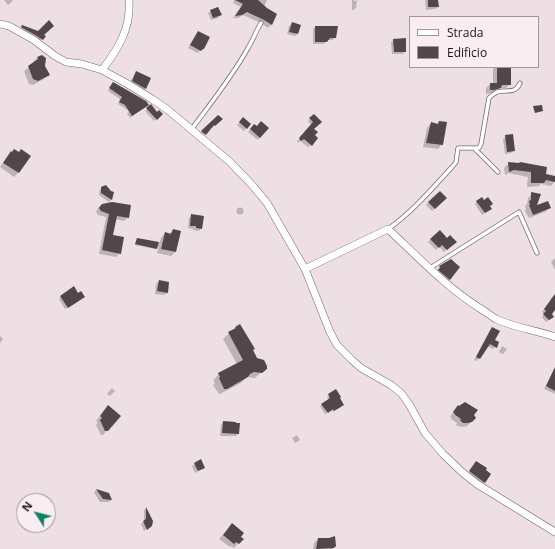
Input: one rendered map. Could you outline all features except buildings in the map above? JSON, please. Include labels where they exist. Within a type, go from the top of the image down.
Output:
[{"type":"street","points":[[102,70],[115,53],[126,29],[129,17],[129,0]]},
{"type":"street","points":[[0,24],[9,26],[34,40],[55,56],[66,62],[82,64],[102,70],[126,83],[168,110],[230,162],[253,186],[266,203],[305,270],[330,332],[337,345],[362,368],[391,385],[401,393],[409,404],[425,433],[463,473],[477,484],[555,532]]},
{"type":"street","points":[[305,270],[388,228],[445,283],[464,298],[495,318],[510,325],[555,337]]},
{"type":"lane","points":[[191,130],[249,47],[261,23]]},
{"type":"lane","points":[[388,228],[401,220],[418,204],[452,167],[456,162],[458,148],[479,148],[489,98],[497,92],[513,91],[518,88],[520,83]]},
{"type":"lane","points":[[474,148],[498,172]]},
{"type":"lane","points":[[430,268],[519,212],[537,253]]}]
